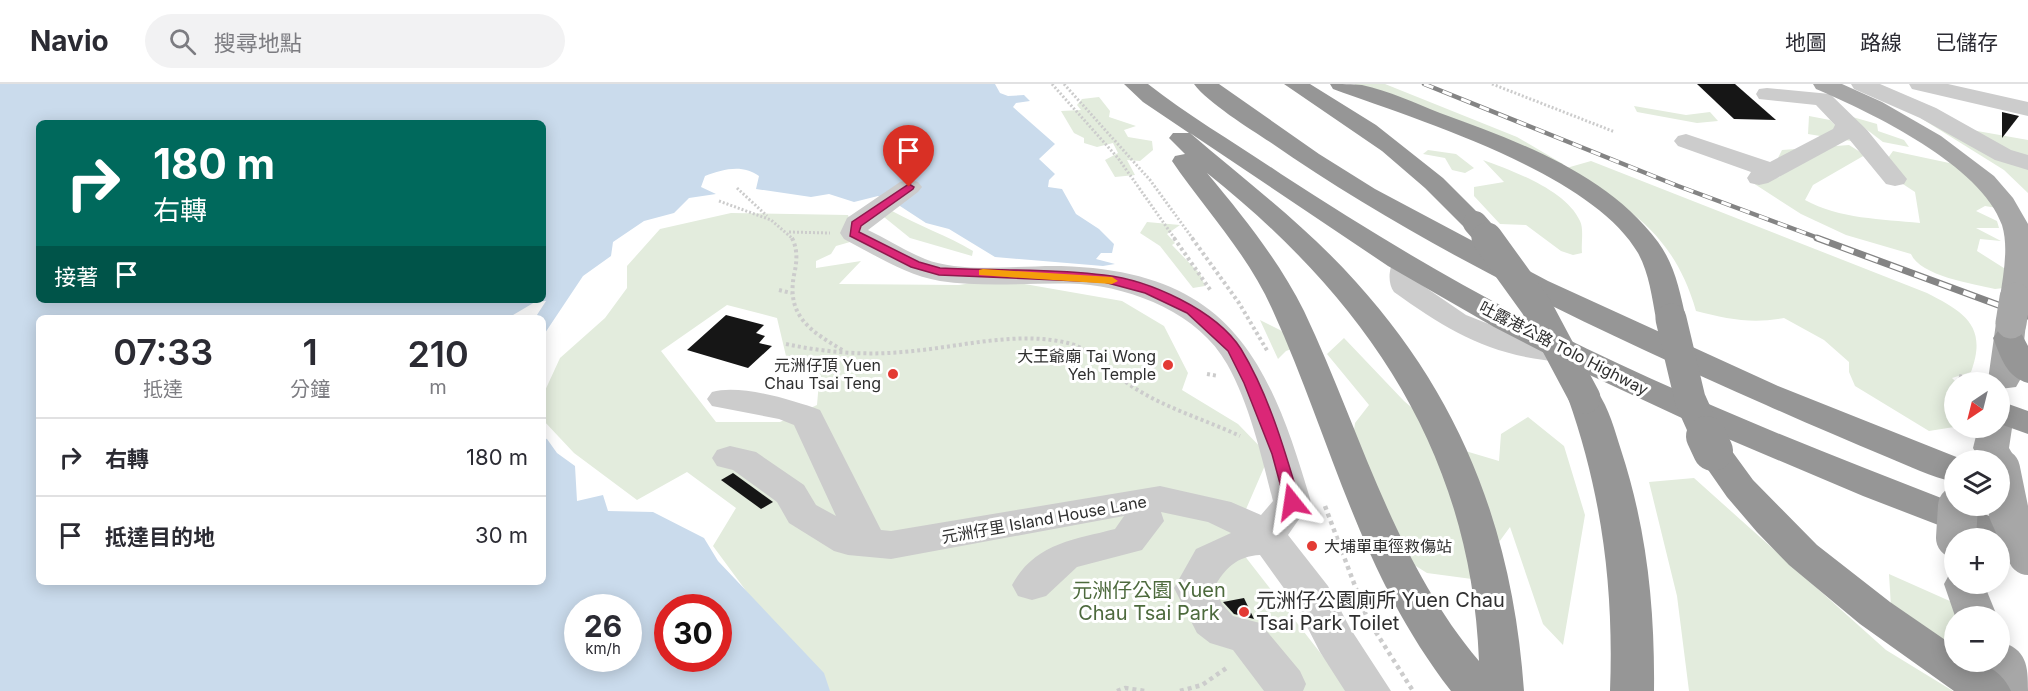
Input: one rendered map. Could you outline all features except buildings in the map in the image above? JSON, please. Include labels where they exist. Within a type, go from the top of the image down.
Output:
[{"type":"highway","points":[[1205,84],[1337,175],[1464,250],[1707,367],[1963,450]]},
{"type":"highway","points":[[1295,84],[1386,143],[1433,181],[1475,223],[1519,277],[1565,353],[1585,398],[1605,453],[1622,518],[1630,568],[1634,651],[1632,691]]},
{"type":"highway","points":[[1341,84],[1495,144],[1587,190],[1626,221],[1648,247],[1664,286],[1690,399],[1713,451],[1752,504],[1800,553],[1866,607],[1989,691]]},
{"type":"highway","points":[[1147,98],[1305,247],[1368,315],[1412,376],[1435,416],[1475,519],[1490,577],[1502,691]]},
{"type":"highway","points":[[1147,98],[1158,129],[1231,219],[1268,272],[1308,354],[1373,525],[1399,578],[1429,629],[1477,691]]},
{"type":"highway","name":"吐露港公路 Tolo Highway","points":[[1147,98],[1406,264],[1574,355],[1677,404],[1938,511],[2028,545]]},
{"type":"highway","points":[[2010,404],[2028,423]]},
{"type":"highway","points":[[2010,491],[2028,498]]},
{"type":"main road","points":[[1836,89],[1936,142],[1979,177],[2002,201],[2015,223],[2019,245],[2012,320],[1997,372]]},
{"type":"main road","points":[[2010,515],[2016,533],[2028,555]]},
{"type":"main road","points":[[2008,672],[2020,691]]},
{"type":"street","points":[[1913,86],[2028,109]]},
{"type":"street","points":[[1761,89],[1836,89],[1928,113],[1948,113],[1952,101],[1913,86]]},
{"type":"street","points":[[1761,89],[1786,118]]},
{"type":"street","points":[[1836,89],[1847,124],[1881,160],[1895,179]]},
{"type":"street","points":[[1928,113],[2003,155],[2028,163]]},
{"type":"street","points":[[1686,141],[1765,174],[1834,139],[1842,133],[1847,124]]},
{"type":"street","points":[[909,187],[856,224],[854,233],[915,265],[939,272],[1105,279],[1149,291],[1191,310],[1214,328],[1234,350],[1251,383],[1279,454],[1292,502],[1267,537],[1247,542],[1210,559],[1194,588],[1210,622],[1229,635],[1245,635],[1274,671]]},
{"type":"street","points":[[724,399],[787,410],[808,418],[867,542]]},
{"type":"street","name":"元洲仔里 Island House Lane","points":[[730,458],[743,460],[791,494],[802,514],[848,541],[891,545],[1138,501],[1160,500],[1218,511],[1267,537],[1313,597],[1335,639],[1369,691]]},
{"type":"street","points":[[1032,585],[1064,556],[1128,540],[1145,521],[1138,501]]},
{"type":"path","points":[[1064,84],[1150,180],[1239,303],[1271,359]]},
{"type":"path","points":[[1492,84],[1615,132]]},
{"type":"path","points":[[737,188],[767,217],[789,232],[799,254],[791,293],[794,308],[814,332],[844,351]]},
{"type":"path","points":[[719,201],[767,217]]},
{"type":"path","points":[[789,232],[854,233]]},
{"type":"path","points":[[779,290],[791,293]]},
{"type":"path","points":[[786,344],[809,350],[844,351],[931,350],[954,344],[1032,340],[1071,344],[1091,355],[1135,388],[1279,454]]},
{"type":"path","points":[[1321,496],[1367,618],[1413,691]]},
{"type":"path","points":[[1180,691],[1202,685],[1230,666],[1274,671]]},
{"type":"path","points":[[1117,691],[1125,688],[1145,691]]},
{"type":"green space","points":[[1354,84],[1385,84],[1517,137],[1563,164],[1546,171],[1362,90]]},
{"type":"green space","points":[[1099,97],[1110,111],[1109,117],[1136,126],[1124,130],[1128,137],[1152,141],[1153,150],[1140,161],[1127,160],[1135,175],[1115,177],[1105,160],[1118,153],[1113,143],[1097,147],[1084,143],[1084,138],[1074,133],[1061,111],[1081,110],[1077,105],[1082,99]]},
{"type":"green space","points":[[1634,106],[1686,115],[1710,112],[1718,121],[1697,123],[1637,112]]},
{"type":"green space","points":[[1911,112],[1966,129],[2028,140],[2028,193],[2004,170]]},
{"type":"green space","points":[[1809,116],[1830,120],[1851,141],[1808,134]]},
{"type":"green space","points":[[1849,116],[1877,124],[1878,131],[1904,140],[1909,147],[1883,142]]},
{"type":"green space","points":[[1849,145],[1865,155],[1813,185],[1805,200],[1846,215],[1920,223],[1915,192],[1880,169],[1893,151],[1968,167],[2003,209],[1985,206],[1976,211],[1997,221],[1999,228],[1976,228],[2001,241],[1980,239],[1977,251],[2007,270],[2004,288],[1995,289],[1962,282],[1936,273],[1916,262],[1911,254],[1846,235],[1801,214],[1753,183],[1780,177],[1776,162],[1782,150]]},
{"type":"green space","points":[[1428,150],[1456,154],[1474,168],[1465,173],[1452,170],[1445,158],[1423,154]]},
{"type":"green space","points":[[1483,160],[1538,183],[1563,200],[1580,221],[1582,253],[1573,255],[1561,251],[1526,225],[1500,224],[1474,196],[1474,187],[1504,182]]},
{"type":"green space","points":[[1591,161],[1927,293],[1952,307],[1962,314],[1974,332],[1976,356],[1971,372],[1944,372],[1944,429],[1929,431],[1855,386],[1849,372],[1849,362],[1824,340],[1784,318],[1761,321],[1740,320],[1696,311],[1687,284],[1662,242],[1628,210],[1563,169]]},
{"type":"green space","points":[[892,211],[963,245],[973,251],[972,256],[910,238],[884,217]]},
{"type":"green space","name":"元洲仔公園 Yuen Chau Tsai Park","points":[[731,213],[848,215],[857,240],[836,246],[831,254],[816,261],[816,268],[861,261],[839,284],[959,285],[996,279],[1122,301],[1164,326],[1188,373],[1182,390],[1238,424],[1269,456],[1231,544],[1244,555],[1350,691],[825,691],[788,648],[713,546],[736,508],[687,472],[637,500],[574,453],[546,423],[546,388],[560,358],[605,318],[627,288],[627,266],[660,229]],"holes":[[[727,305],[777,318],[786,356],[820,370],[817,405],[780,422],[716,422],[661,351]]]},
{"type":"green space","points":[[1147,222],[1180,225],[1167,234],[1175,243],[1172,245],[1200,274],[1205,286],[1193,288],[1160,246],[1140,233]]},
{"type":"green space","points":[[1260,320],[1280,330],[1300,346],[1286,351],[1278,359]]},
{"type":"green space","points":[[1344,338],[1404,401],[1462,450],[1499,461],[1501,434],[1528,417],[1564,446],[1585,515],[1563,645],[1543,624],[1510,527],[1472,579],[1427,573],[1360,531],[1345,489],[1355,423],[1369,405],[1327,354]]},
{"type":"green space","points":[[1694,478],[1886,650],[1953,691],[1689,691],[1677,596],[1649,482]]},
{"type":"green space","points":[[1889,574],[1952,602],[1955,606],[1944,606],[1944,644],[1919,629],[1891,607]]},
{"type":"water","points":[[0,84],[995,84],[1000,93],[1008,96],[1024,95],[1030,101],[1016,103],[1013,107],[1055,144],[1039,159],[1055,174],[1049,180],[1048,187],[1062,189],[1076,214],[1099,229],[1114,244],[1112,253],[1101,253],[1096,259],[1115,264],[1103,266],[995,257],[949,229],[926,223],[900,206],[878,196],[854,202],[829,194],[811,197],[756,189],[759,176],[746,170],[733,169],[705,176],[701,187],[716,194],[689,198],[674,213],[644,221],[613,242],[611,256],[583,276],[546,332],[546,315],[537,315],[546,303],[546,120],[36,120],[36,303],[533,303],[513,315],[36,315],[36,585],[546,585],[546,439],[557,453],[575,466],[577,501],[603,495],[608,511],[653,512],[704,538],[718,561],[824,673],[830,691],[0,691]]},
{"type":"railway","points":[[1424,84],[1678,186],[1821,239]]},
{"type":"railway","points":[[1817,238],[2028,316]]},
{"type":"slow traffic","points":[[983,273],[1061,276],[1112,281]]},
{"type":"place","name":"大王爺廟 Tai Wong Yeh Temple","points":[[1168,365]]},
{"type":"place","name":"元洲仔頂 Yuen Chau Tsai Teng","points":[[893,374]]},
{"type":"place","name":"大埔單車徑救傷站","points":[[1312,546]]},
{"type":"place","name":"元洲仔公園廁所 Yuen Chau Tsai Park Toilet","points":[[1244,612]]},
{"type":"route","points":[[909,187],[856,224],[854,233],[915,265],[939,272],[1105,279],[1149,291],[1191,310],[1214,328],[1234,350],[1251,383],[1279,454],[1292,502]]}]
